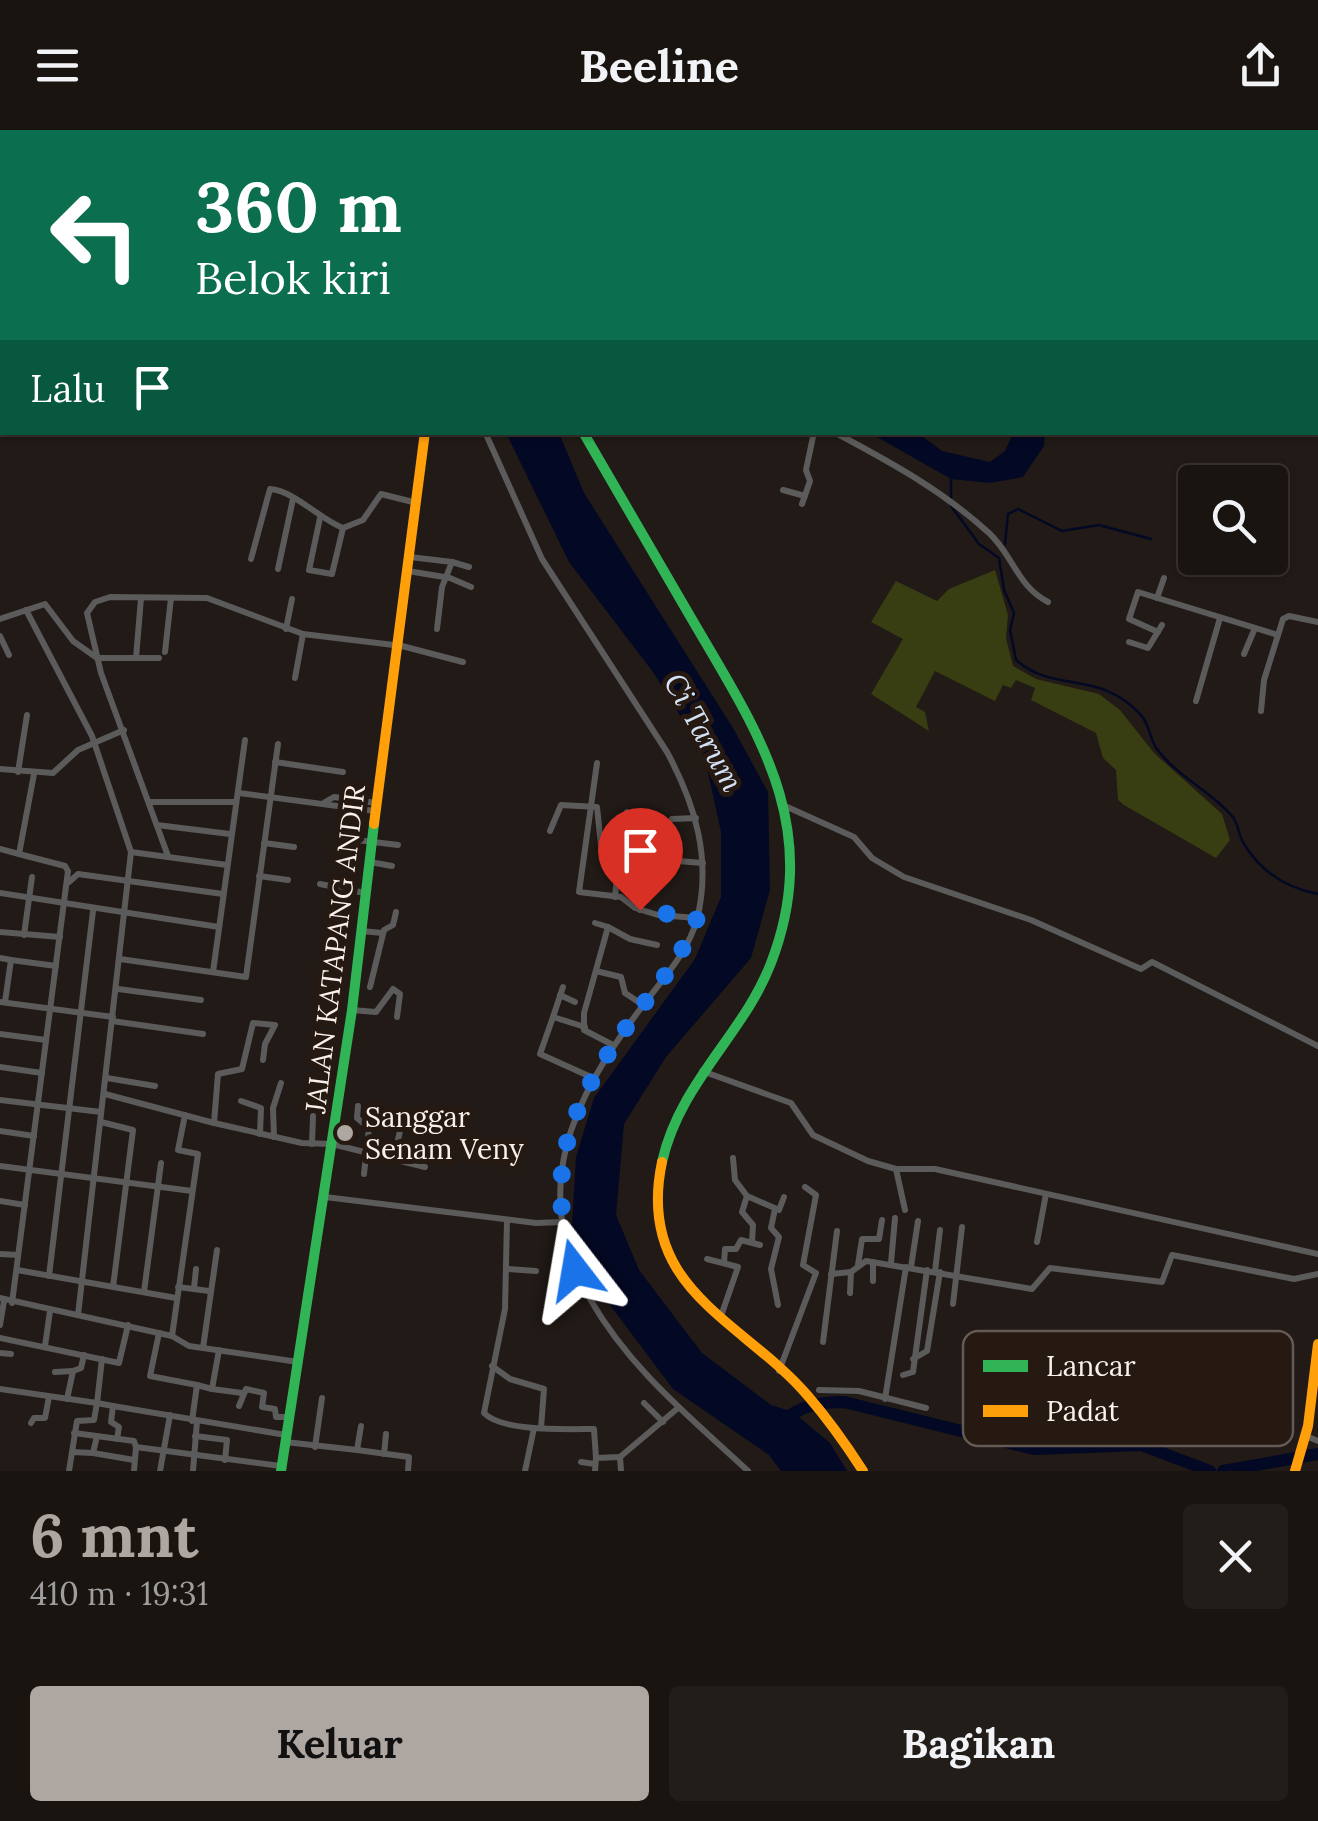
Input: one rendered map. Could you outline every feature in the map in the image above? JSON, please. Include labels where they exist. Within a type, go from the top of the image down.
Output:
[{"type":"street","name":"JALAN KATAPANG ANDIR","points":[[281,1469],[352,1010],[397,645],[422,480],[424,435]]},
{"type":"street","points":[[486,435],[542,559],[667,752],[696,818],[703,863],[697,918],[676,962],[591,1076],[563,1155],[562,1222],[575,1270],[627,1354],[678,1408],[748,1471]]},
{"type":"street","points":[[585,435],[764,742],[785,806],[792,873],[778,944],[763,982],[702,1070],[659,1164],[658,1224],[682,1276],[720,1320],[814,1408],[863,1471]]},
{"type":"street","points":[[784,490],[804,500],[814,435]]},
{"type":"street","points":[[840,435],[918,476],[1003,549],[1022,583],[1048,602]]},
{"type":"street","points":[[252,559],[270,489],[344,528],[363,520],[381,494],[418,501]]},
{"type":"street","points":[[278,569],[294,499]]},
{"type":"street","points":[[320,518],[309,570],[332,574],[344,528]]},
{"type":"street","points":[[409,556],[469,568]]},
{"type":"street","points":[[437,629],[445,577],[452,562]]},
{"type":"street","points":[[408,571],[445,577],[471,588]]},
{"type":"street","points":[[1158,598],[1164,578]]},
{"type":"street","points":[[1128,642],[1148,648],[1160,629],[1128,618],[1138,592],[1278,636]]},
{"type":"street","points":[[168,856],[97,658],[88,628],[88,607],[102,598],[207,598],[304,634],[397,645],[463,662]]},
{"type":"street","points":[[136,658],[141,598]]},
{"type":"street","points":[[0,619],[49,606],[65,633],[97,658],[162,655],[171,598]]},
{"type":"street","points":[[286,629],[292,599]]},
{"type":"street","points":[[26,610],[94,742],[131,852],[78,1315]]},
{"type":"street","points":[[1261,711],[1264,680],[1288,616],[1318,622]]},
{"type":"street","points":[[1196,701],[1220,618]]},
{"type":"street","points":[[1244,654],[1255,628]]},
{"type":"street","points":[[296,678],[304,634]]},
{"type":"street","points":[[0,636],[9,655]]},
{"type":"street","points":[[18,772],[28,715]]},
{"type":"street","points":[[0,769],[53,773],[78,750],[124,730]]},
{"type":"street","points":[[213,972],[244,740]]},
{"type":"street","points":[[120,958],[246,976],[278,744]]},
{"type":"street","points":[[275,762],[343,772]]},
{"type":"street","points":[[597,763],[579,892],[615,897],[640,910],[697,918]]},
{"type":"street","points":[[19,854],[34,774]]},
{"type":"street","points":[[239,793],[324,802],[334,797],[376,807]]},
{"type":"street","points":[[150,802],[234,802]]},
{"type":"street","points":[[550,832],[562,805],[593,806],[601,810],[599,854],[703,863]]},
{"type":"street","points":[[785,806],[854,837],[872,858],[904,877],[1031,920],[1140,970],[1152,962],[1318,1046]]},
{"type":"street","points":[[615,897],[627,812]]},
{"type":"street","points":[[640,910],[653,816]]},
{"type":"street","points":[[672,819],[696,818]]},
{"type":"street","points":[[156,825],[230,834]]},
{"type":"street","points":[[349,839],[398,846]]},
{"type":"street","points":[[264,843],[294,847]]},
{"type":"street","points":[[0,862],[2,849],[64,866],[68,884],[17,1270],[0,1325]]},
{"type":"street","points":[[131,852],[227,865]]},
{"type":"street","points":[[370,862],[392,866]]},
{"type":"street","points":[[68,884],[78,874],[223,894]]},
{"type":"street","points":[[24,935],[32,876]]},
{"type":"street","points":[[259,876],[288,880]]},
{"type":"street","points":[[320,884],[365,893]]},
{"type":"street","points":[[0,893],[93,911],[219,927]]},
{"type":"street","points":[[49,1276],[93,911]]},
{"type":"street","points":[[370,987],[383,933],[393,926],[396,912]]},
{"type":"street","points":[[595,923],[630,939],[657,945]]},
{"type":"street","points":[[608,926],[583,1016],[586,1034],[612,1045]]},
{"type":"street","points":[[360,930],[383,933]]},
{"type":"street","points":[[0,932],[60,938]]},
{"type":"street","points":[[0,958],[56,966]]},
{"type":"street","points":[[11,960],[2,1002],[203,1034]]},
{"type":"street","points":[[596,971],[620,977],[624,993],[643,1005]]},
{"type":"street","points":[[118,989],[201,1000]]},
{"type":"street","points":[[352,1010],[376,1012],[393,990],[400,994],[397,1017]]},
{"type":"street","points":[[575,1002],[562,991],[540,1054],[591,1076]]},
{"type":"street","points":[[553,1017],[585,1028]]},
{"type":"street","points":[[214,1123],[218,1075],[242,1070],[253,1024],[275,1025],[265,1042],[263,1060]]},
{"type":"street","points":[[0,1034],[46,1040]]},
{"type":"street","points":[[0,1067],[42,1072]]},
{"type":"street","points":[[702,1070],[791,1103],[820,1140],[896,1169],[935,1169],[1318,1254]]},
{"type":"street","points":[[106,1078],[156,1086]]},
{"type":"street","points":[[274,1136],[273,1108],[281,1083]]},
{"type":"street","points":[[105,1094],[260,1134],[332,1144],[425,1166]]},
{"type":"street","points":[[0,1100],[101,1112]]},
{"type":"street","points":[[242,1101],[261,1108],[260,1134]]},
{"type":"street","points":[[358,1106],[357,1118],[369,1128],[364,1174]]},
{"type":"street","points":[[172,1336],[198,1154],[178,1149],[185,1115]]},
{"type":"street","points":[[312,1144],[313,1116]]},
{"type":"street","points":[[101,1122],[134,1130],[113,1287]]},
{"type":"street","points":[[394,1157],[400,1130]]},
{"type":"street","points":[[0,1132],[34,1136]]},
{"type":"street","points":[[733,1158],[735,1180],[747,1196],[775,1210]]},
{"type":"street","points":[[144,1292],[160,1164]]},
{"type":"street","points":[[0,1166],[192,1191]]},
{"type":"street","points":[[896,1169],[905,1210]]},
{"type":"street","points":[[778,1372],[816,1272],[803,1265],[816,1195],[804,1187]]},
{"type":"street","points":[[1037,1242],[1046,1194]]},
{"type":"street","points":[[724,1263],[725,1248],[737,1248],[742,1240],[756,1244],[753,1225],[742,1212],[747,1196]]},
{"type":"street","points":[[778,1305],[771,1269],[779,1237],[771,1228],[775,1210],[784,1197]]},
{"type":"street","points":[[325,1198],[507,1220],[562,1222]]},
{"type":"street","points":[[0,1201],[25,1205]]},
{"type":"street","points":[[891,1263],[895,1218]]},
{"type":"street","points":[[507,1220],[505,1309],[484,1407],[487,1418],[538,1428],[596,1430],[596,1464]]},
{"type":"street","points":[[858,1266],[862,1239],[879,1239],[882,1220]]},
{"type":"street","points":[[885,1399],[918,1221]]},
{"type":"street","points":[[953,1304],[962,1227]]},
{"type":"street","points":[[913,1359],[927,1351],[940,1230]]},
{"type":"street","points":[[823,1342],[837,1231]]},
{"type":"street","points":[[204,1348],[217,1250]]},
{"type":"street","points":[[0,1254],[18,1254]]},
{"type":"street","points":[[831,1274],[851,1272],[873,1262],[1032,1289],[1050,1268],[1162,1282],[1167,1258],[1172,1255],[1294,1279],[1318,1274]]},
{"type":"street","points":[[707,1259],[738,1268],[720,1320]]},
{"type":"street","points":[[873,1262],[873,1281]]},
{"type":"street","points":[[507,1268],[536,1271]]},
{"type":"street","points":[[194,1288],[196,1269]]},
{"type":"street","points":[[17,1270],[176,1298]]},
{"type":"street","points":[[903,1375],[912,1374],[934,1271]]},
{"type":"street","points":[[850,1293],[851,1272]]},
{"type":"street","points":[[178,1286],[210,1291]]},
{"type":"street","points":[[5,1300],[128,1325],[172,1336],[183,1344],[298,1362]]},
{"type":"street","points":[[45,1346],[50,1310]]},
{"type":"street","points":[[827,1320],[832,1311],[838,1311]]},
{"type":"street","points":[[0,1338],[122,1361],[128,1325]]},
{"type":"street","points":[[160,1333],[150,1376],[212,1388],[233,1387],[242,1393]]},
{"type":"street","points":[[1297,1466],[1305,1440],[1318,1344]]},
{"type":"street","points":[[212,1388],[219,1350]]},
{"type":"street","points":[[0,1353],[11,1354]]},
{"type":"street","points":[[55,1372],[81,1368],[84,1355]]},
{"type":"street","points":[[69,1471],[77,1420],[94,1420],[102,1360]]},
{"type":"street","points":[[492,1366],[510,1379],[544,1388],[538,1428],[525,1471]]},
{"type":"street","points":[[68,1399],[72,1371]]},
{"type":"street","points":[[193,1471],[197,1385]]},
{"type":"street","points":[[240,1406],[246,1388],[264,1393],[262,1408],[275,1409],[276,1417],[289,1417]]},
{"type":"street","points":[[0,1390],[170,1415],[314,1447],[409,1456],[408,1471]]},
{"type":"street","points":[[819,1390],[859,1391],[926,1408]]},
{"type":"street","points":[[31,1423],[34,1418],[45,1418],[49,1397]]},
{"type":"street","points":[[314,1447],[322,1398]]},
{"type":"street","points":[[644,1404],[664,1422]]},
{"type":"street","points":[[114,1406],[112,1422],[119,1427],[117,1439]]},
{"type":"street","points":[[582,1462],[596,1464],[620,1457],[678,1408]]},
{"type":"street","points":[[160,1471],[170,1415]]},
{"type":"street","points":[[358,1450],[361,1426]]},
{"type":"street","points":[[74,1433],[135,1442],[134,1471]]},
{"type":"street","points":[[384,1454],[386,1434]]},
{"type":"street","points":[[93,1453],[97,1436]]},
{"type":"street","points":[[195,1436],[227,1440],[225,1460]]},
{"type":"street","points":[[1305,1440],[1318,1442]]},
{"type":"street","points":[[136,1447],[281,1469]]},
{"type":"street","points":[[72,1452],[134,1460]]},
{"type":"street","points":[[620,1457],[621,1471]]},
{"type":"green space","points":[[995,570],[1008,615],[1006,638],[1013,666],[1036,679],[1099,694],[1120,710],[1154,753],[1222,814],[1230,840],[1216,858],[1118,800],[1116,770],[1103,758],[1096,733],[1031,700],[1035,688],[1016,680],[1011,688],[1003,685],[995,701],[935,671],[916,707],[925,712],[929,731],[871,694],[903,639],[871,622],[896,581],[937,601],[949,589]]},
{"type":"water","name":"Ci Tarum","points":[[507,435],[560,435],[584,493],[733,728],[768,792],[770,890],[751,958],[666,1057],[624,1124],[616,1215],[639,1270],[702,1353],[771,1405],[793,1412],[830,1443],[847,1471],[781,1471],[769,1455],[673,1389],[607,1301],[572,1225],[576,1157],[594,1098],[695,959],[721,897],[721,832],[704,754],[653,672],[569,562]]},
{"type":"water","points":[[874,435],[921,435],[942,451],[990,462],[1005,451],[1012,435],[1045,435],[1044,446],[1023,477],[990,483],[951,479]]},
{"type":"waterway","points":[[951,476],[951,498]]},
{"type":"waterway","points":[[951,506],[979,544],[999,558],[1004,590],[1014,613],[1010,630],[1016,660],[1046,676],[1093,686],[1124,700],[1143,718],[1154,745],[1165,758],[1232,816],[1242,841],[1258,863],[1285,883],[1318,894]]},
{"type":"waterway","points":[[1005,544],[1008,514],[1018,509],[1062,531],[1099,525],[1151,539]]},
{"type":"waterway","points":[[780,1423],[810,1406],[844,1402],[963,1431]]},
{"type":"waterway","points":[[1022,1446],[1034,1449],[1114,1446]]},
{"type":"waterway","points":[[1144,1446],[1210,1471]]},
{"type":"waterway","points":[[1223,1471],[1318,1454]]},
{"type":"traffic: fast","points":[[585,435],[738,699],[776,781],[786,823],[790,867],[785,913],[771,963],[745,1013],[683,1107],[662,1162]]},
{"type":"traffic: fast","points":[[281,1471],[352,1010],[374,824]]},
{"type":"traffic: slow","points":[[374,824],[425,435]]},
{"type":"traffic: slow","points":[[662,1162],[658,1206],[664,1242],[679,1272],[700,1298],[808,1396],[863,1471]]},
{"type":"traffic: slow","points":[[1295,1471],[1308,1426],[1318,1344]]},
{"type":"place","name":"Sanggar Senam Veny","points":[[345,1133]]},
{"type":"route","points":[[575,1270],[566,1243],[561,1198],[563,1155],[573,1119],[591,1076],[676,962],[697,918],[672,918],[640,910]]}]
